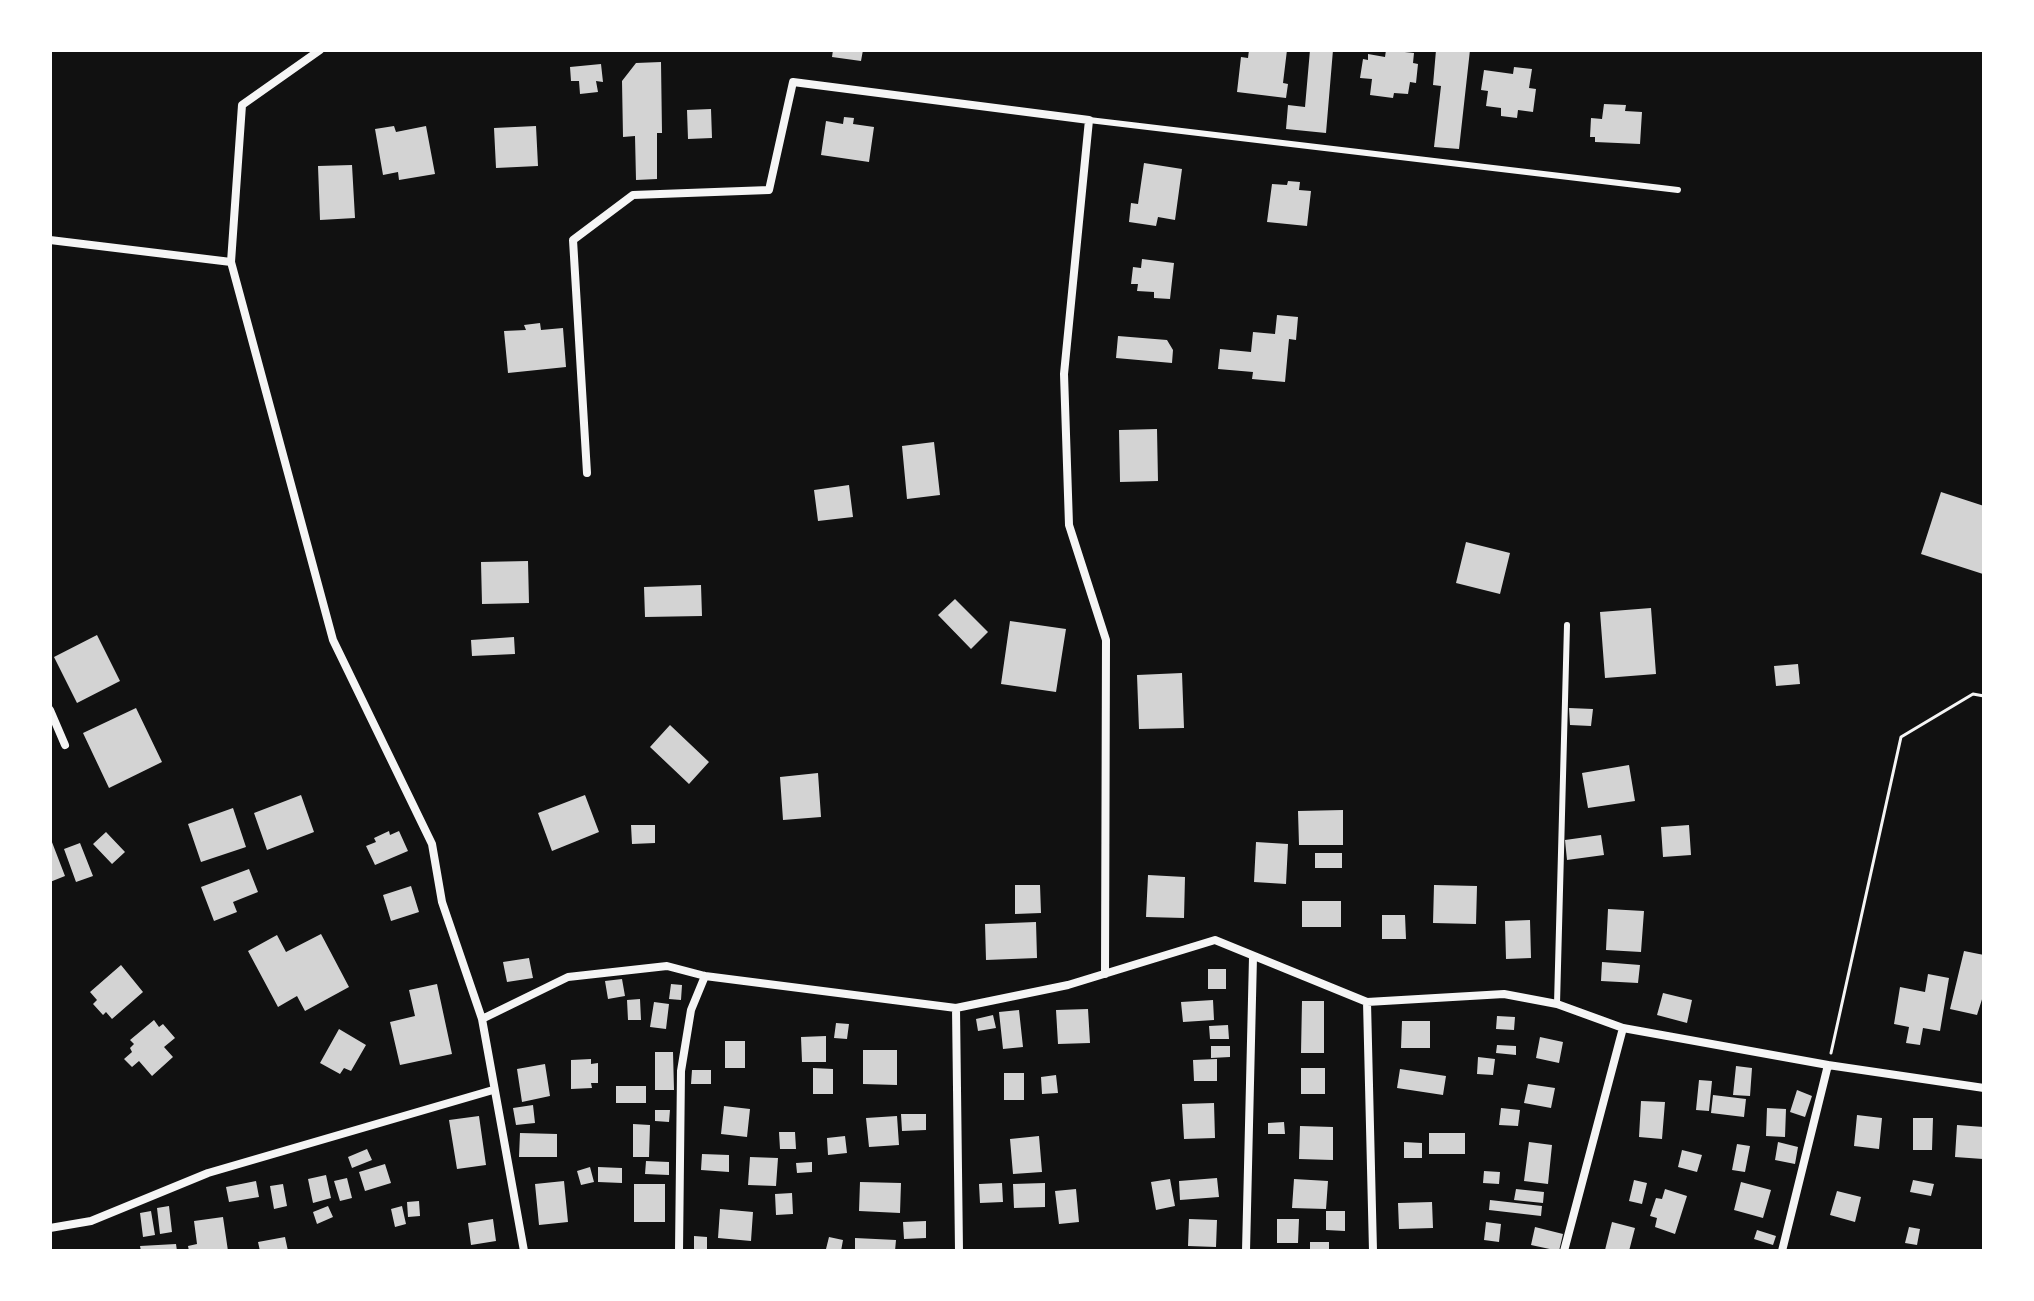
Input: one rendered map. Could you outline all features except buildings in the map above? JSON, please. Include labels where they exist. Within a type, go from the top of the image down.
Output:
[{"type":"street","points":[[320,50],[242,105],[231,262],[333,640],[432,844],[442,902],[482,1019],[524,1251]]},
{"type":"street","points":[[587,473],[573,240],[633,195],[769,190],[793,82],[1089,120],[1064,374],[1069,525],[1106,640],[1105,974]]},
{"type":"street","points":[[50,240],[231,262]]},
{"type":"street","points":[[50,710],[65,745]]},
{"type":"street","points":[[482,1019],[568,977],[667,966],[705,976],[956,1008],[1068,985],[1215,940],[1367,1002],[1504,994],[1557,1004],[1623,1028],[1828,1065],[1984,1088]]},
{"type":"street","points":[[1246,1251],[1253,957]]},
{"type":"street","points":[[679,1251],[681,1071],[691,1010],[705,976]]},
{"type":"street","points":[[1367,1002],[1373,1251]]},
{"type":"street","points":[[956,1008],[959,1251]]},
{"type":"street","points":[[1564,1251],[1623,1028]]},
{"type":"street","points":[[1782,1251],[1828,1065]]},
{"type":"street","points":[[50,1228],[91,1221],[208,1173],[493,1090]]},
{"type":"lane","points":[[1089,120],[1678,190]]},
{"type":"lane","points":[[1557,1004],[1567,625]]},
{"type":"path","points":[[1828,1065],[1901,737],[1973,694],[1984,696]]}]
